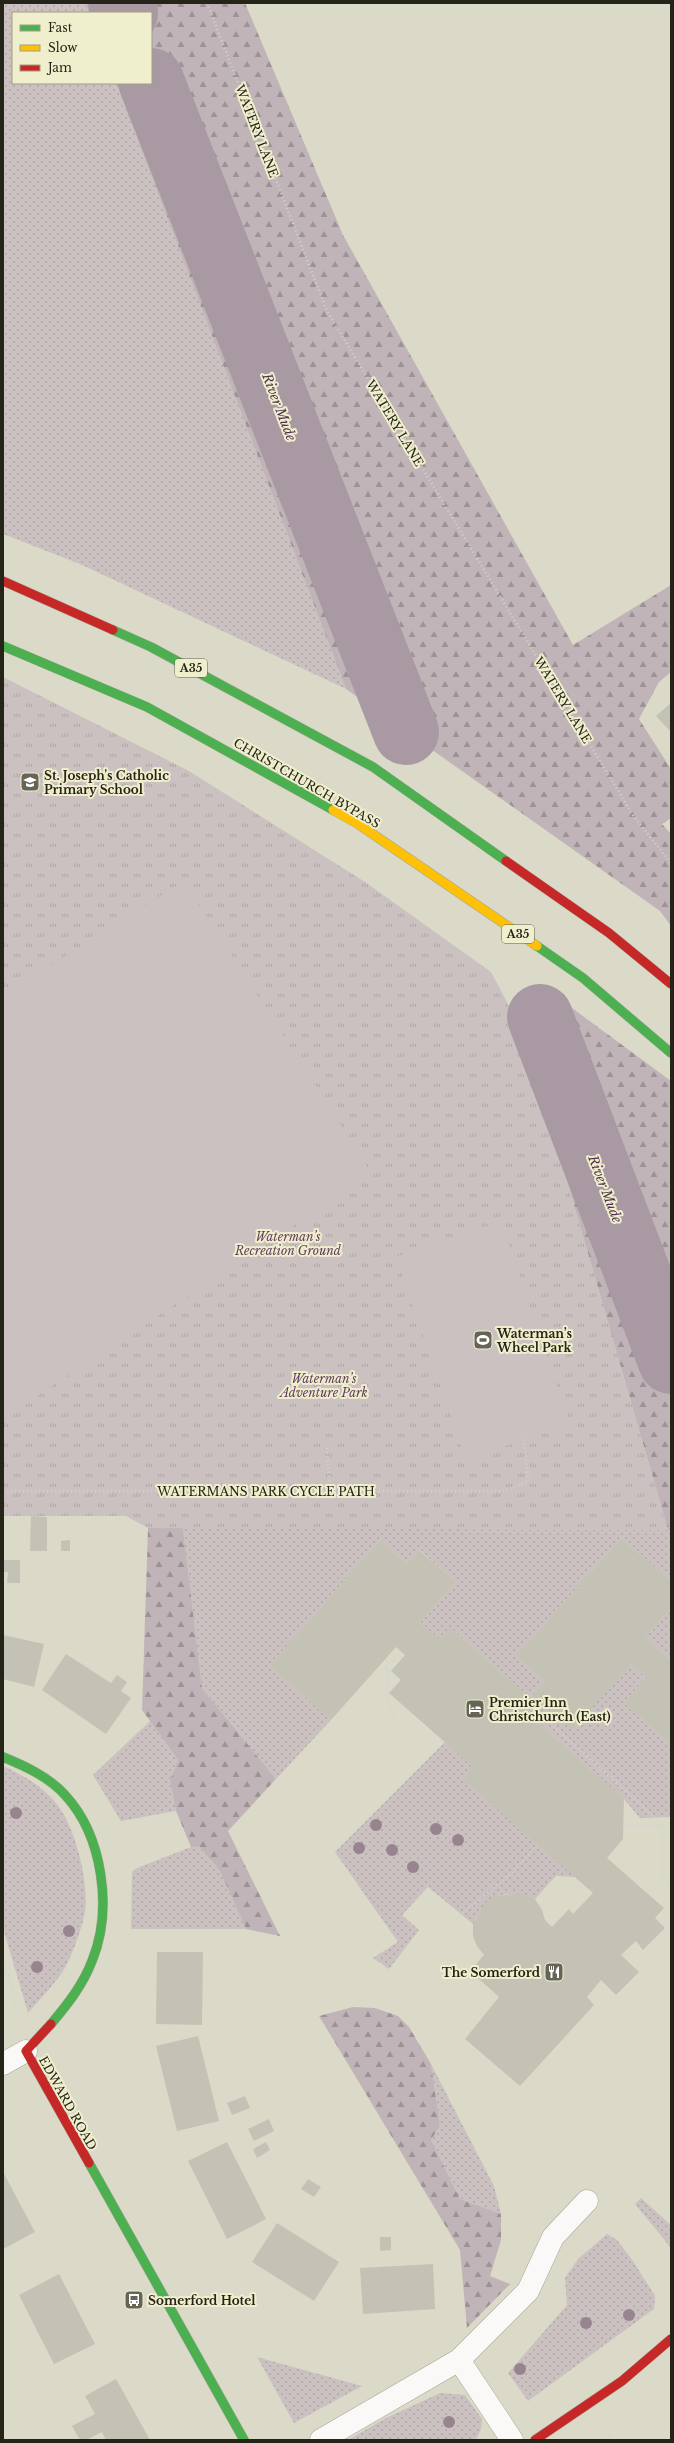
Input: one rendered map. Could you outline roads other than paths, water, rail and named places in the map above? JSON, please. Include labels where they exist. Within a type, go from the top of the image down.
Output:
[{"type":"main road","name":"A35","points":[[3,581],[151,647],[373,767],[609,933],[671,984]]},
{"type":"main road","name":"CHRISTCHURCH BYPASS","points":[[3,646],[147,706],[358,824],[583,978],[671,1053]]},
{"type":"main road","name":"EDWARD ROAD","points":[[3,1757],[48,1781],[65,1796],[81,1818],[92,1840],[100,1874],[102,1906],[100,1931],[84,1980],[68,2002],[27,2050],[244,2440]]},
{"type":"main road","points":[[535,2440],[622,2380],[671,2339]]},
{"type":"street","points":[[3,2064],[27,2050]]},
{"type":"street","points":[[321,2440],[459,2360],[528,2291],[552,2237],[587,2201]]},
{"type":"street","points":[[459,2360],[512,2440]]},
{"type":"waterway","name":"River Mude","points":[[121,3],[125,12]]},
{"type":"waterway","name":"River Mude","points":[[152,84],[406,732]]},
{"type":"waterway","name":"River Mude","points":[[540,1017],[671,1361]]},
{"type":"place","name":"St. Joseph's Catholic Primary School","points":[[30,782]]},
{"type":"place","name":"Waterman’s Wheel Park","points":[[483,1340]]},
{"type":"place","name":"Premier Inn Christchurch (East)","points":[[475,1709]]},
{"type":"place","name":"The Somerford","points":[[554,1972]]},
{"type":"place","name":"Somerford Hotel","points":[[134,2300]]},
{"type":"park label","name":"Waterman’s Recreation Ground","points":[[288,1243]]},
{"type":"park label","name":"Waterman’s Adventure Park","points":[[324,1385]]}]
